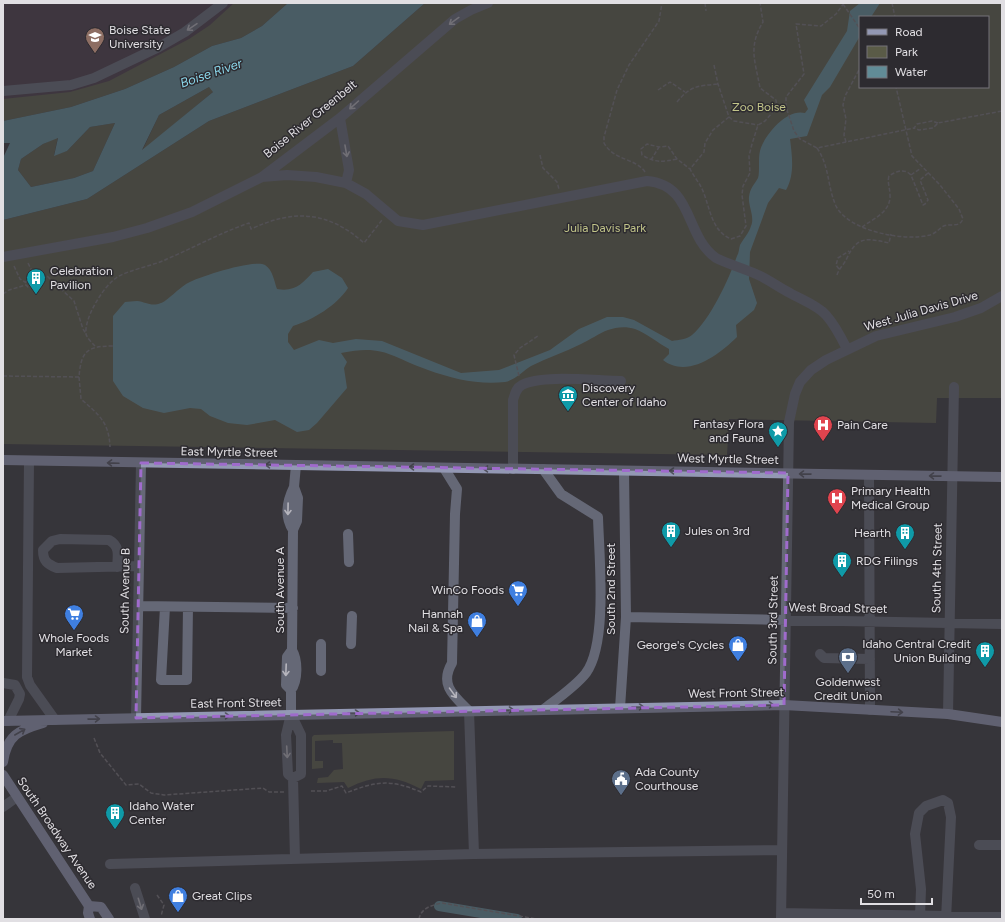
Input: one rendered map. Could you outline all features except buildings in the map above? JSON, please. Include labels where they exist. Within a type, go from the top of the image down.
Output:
[{"type":"main road","name":"East Myrtle Street","points":[[3,460],[141,464],[449,468]]},
{"type":"main road","name":"West Myrtle Street","points":[[449,468],[1002,477]]},
{"type":"main road","name":"West Front Street","points":[[469,711],[784,705],[948,714],[1002,722]]},
{"type":"main road","name":"East Front Street","points":[[5,721],[469,711]]},
{"type":"main road","points":[[3,762],[7,745],[17,733],[55,720]]},
{"type":"main road","name":"South Broadway Avenue","points":[[3,775],[89,906],[88,913],[90,919]]},
{"type":"main road","name":"South Broadway Avenue","points":[[89,906],[101,907],[109,919]]},
{"type":"street","points":[[3,91],[70,85],[94,78],[185,32],[223,3]]},
{"type":"street","points":[[3,257],[113,237],[147,228],[192,212],[262,178],[340,118],[455,19],[488,3]]},
{"type":"street","points":[[340,118],[349,170],[346,183]]},
{"type":"street","points":[[262,178],[287,175],[316,176],[346,183],[366,194],[398,221],[423,225],[647,181],[660,182],[670,188],[680,198],[689,218],[705,245],[716,258],[758,275],[825,314],[836,327],[847,349]]},
{"type":"street","name":"West Julia Davis Drive","points":[[847,349],[894,330],[955,317],[980,308],[1002,296]]},
{"type":"street","name":"South 3rd Street","points":[[781,916],[789,422],[795,394],[800,382],[811,370],[847,349]]},
{"type":"street","points":[[513,469],[513,400],[520,385],[537,380],[621,381]]},
{"type":"street","name":"South 4th Street","points":[[948,714],[954,387]]},
{"type":"street","points":[[29,461],[29,681],[55,720]]},
{"type":"street","name":"South Avenue B","points":[[136,718],[141,464]]},
{"type":"street","name":"South Avenue A","points":[[291,714],[291,690],[295,685],[296,657],[292,650],[293,530],[297,521],[298,498],[294,488],[296,465]]},
{"type":"street","points":[[449,468],[457,489],[457,507],[455,514],[452,663],[447,672],[448,684],[452,693],[469,711],[474,854]]},
{"type":"street","points":[[543,469],[561,494],[598,517],[600,622],[595,656],[585,674],[544,709]]},
{"type":"street","name":"South 2nd Street","points":[[620,708],[626,617],[624,471]]},
{"type":"street","points":[[869,475],[870,710]]},
{"type":"street","points":[[348,534],[349,562]]},
{"type":"street","points":[[117,567],[118,549],[115,543],[109,540],[60,539],[52,541],[43,550],[43,558],[46,563],[57,568],[117,567],[139,566]]},
{"type":"street","points":[[138,606],[293,608]]},
{"type":"street","points":[[165,606],[161,680],[187,680],[188,607]]},
{"type":"street","points":[[350,644],[352,616]]},
{"type":"street","name":"West Broad Street","points":[[626,617],[1002,624]]},
{"type":"street","points":[[321,644],[321,671]]},
{"type":"street","points":[[820,654],[824,658],[870,659]]},
{"type":"street","points":[[3,683],[15,684],[20,694],[19,699],[5,721]]},
{"type":"street","points":[[291,714],[301,735],[301,774],[293,778]]},
{"type":"street","points":[[291,714],[286,735],[288,774],[293,778],[295,859]]},
{"type":"street","points":[[3,807],[18,797]]},
{"type":"street","points":[[920,916],[921,889],[915,834],[919,813],[926,806],[943,800],[948,803],[951,817],[946,918]]},
{"type":"street","points":[[979,845],[1002,845]]},
{"type":"street","points":[[110,864],[474,854],[782,850]]},
{"type":"street","points":[[135,888],[145,919]]},
{"type":"street","points":[[781,916],[920,916],[946,918],[1002,917]]},
{"type":"path","points":[[647,181],[646,173],[641,167],[618,157],[606,148],[604,137],[617,90],[628,64],[659,21],[662,3]]},
{"type":"path","points":[[705,3],[706,11]]},
{"type":"path","points":[[714,65],[718,84],[729,117],[734,121],[758,125],[765,121],[777,107],[776,100],[760,88],[752,49],[757,33],[763,22],[760,3]]},
{"type":"path","points":[[892,3],[895,16]]},
{"type":"path","points":[[859,28],[844,4],[821,26],[796,24],[804,74],[786,96],[786,107],[794,131],[800,139],[817,148],[825,159],[833,199],[843,216],[862,227],[891,234],[912,237],[927,236],[939,231],[943,226],[958,225],[963,219],[959,209],[940,185],[912,156],[896,88]]},
{"type":"path","points":[[846,142],[844,134],[846,119],[843,105],[845,96],[859,70]]},
{"type":"path","points":[[658,90],[670,82],[685,92]]},
{"type":"path","points":[[677,102],[685,92],[698,86],[718,84]]},
{"type":"path","points":[[777,107],[786,107]]},
{"type":"path","points":[[914,128],[917,124],[932,121],[938,123],[1002,112]]},
{"type":"path","points":[[690,169],[704,152],[705,143],[713,130],[729,117]]},
{"type":"path","points":[[817,148],[906,129],[914,128],[919,130],[933,128],[938,123]]},
{"type":"path","points":[[677,159],[660,162],[651,160],[642,155],[641,149],[647,144],[658,147],[668,146],[677,159],[690,169],[701,186],[708,209],[723,234],[731,239],[740,236],[746,226],[742,195],[743,186],[750,173],[750,156],[758,125]]},
{"type":"path","points":[[651,160],[658,147]]},
{"type":"path","points":[[540,155],[543,168],[557,182],[561,198]]},
{"type":"path","points":[[911,175],[921,167]]},
{"type":"path","points":[[862,227],[882,214],[886,207],[890,198],[889,176],[896,171],[905,171],[911,175],[923,205],[928,200],[920,180],[928,173]]},
{"type":"path","points":[[86,334],[87,323],[97,301],[109,284],[116,278],[169,259],[218,235],[249,224],[251,229],[269,220],[284,216],[303,215],[325,219],[342,226],[364,243],[389,212]]},
{"type":"path","points":[[837,275],[838,269],[836,264],[838,258],[865,239],[889,243],[891,234]]},
{"type":"path","points":[[838,269],[847,259],[849,251]]},
{"type":"path","points":[[27,260],[34,273],[32,277]]},
{"type":"path","points":[[20,263],[13,266],[20,280],[25,282],[26,285]]},
{"type":"path","points":[[35,280],[45,275],[70,296],[76,305],[83,329],[95,346]]},
{"type":"path","points":[[3,294],[26,285],[28,287],[33,287],[36,284],[32,277]]},
{"type":"path","points":[[25,282],[28,278],[32,277]]},
{"type":"path","points":[[515,379],[519,378],[514,355],[526,343],[538,336]]},
{"type":"path","points":[[110,447],[109,432],[105,423],[100,416],[81,399],[79,377],[82,360],[86,353],[95,346],[113,346]]},
{"type":"path","points":[[3,376],[79,377]]},
{"type":"path","points":[[94,738],[100,754],[126,785],[139,784],[150,793],[182,794],[200,791],[263,788],[269,792],[285,792]]},
{"type":"path","points":[[311,791],[326,791],[342,786],[346,793],[362,786],[385,783],[400,784],[421,792],[428,786],[456,787]]},
{"type":"path","points":[[157,895],[164,905],[161,916]]},
{"type":"path","points":[[419,919],[420,914],[424,909],[431,905],[442,903],[537,919]]},
{"type":"highlighted area","points":[[141,463],[788,473],[784,705],[136,718]]},
{"type":"shaded area","name":"Boise State University","points":[[3,3],[258,3],[146,75],[3,109]]},
{"type":"green space","points":[[234,3],[288,3],[262,26],[241,38],[212,46],[174,67],[125,89],[71,107],[3,121],[3,99],[70,92],[109,81],[189,39],[210,25]]},
{"type":"green space","name":"Julia Davis Park","points":[[425,3],[1002,3],[1002,398],[937,398],[936,423],[729,419],[727,455],[3,444],[3,220],[87,199],[209,121],[353,66]]},
{"type":"green space","points":[[209,87],[214,91],[142,151],[159,115]]},
{"type":"green space","points":[[115,123],[93,171],[74,178],[31,187],[18,170],[21,159],[43,144],[58,137],[54,155],[67,151],[90,127]]},
{"type":"green space","points":[[454,731],[454,780],[425,781],[421,789],[402,781],[385,778],[367,780],[348,788],[344,782],[317,783],[318,778],[328,777],[334,770],[343,769],[342,743],[333,743],[333,740],[315,741],[315,761],[323,761],[323,768],[312,769],[312,737],[314,735]]},
{"type":"water","name":"Boise River","points":[[288,3],[425,3],[353,66],[209,121],[87,199],[3,220],[3,158],[10,143],[3,143],[3,121],[71,107],[125,89],[174,67],[212,46],[241,38],[262,26]],"holes":[[[209,87],[213,92],[142,150],[159,115]],[[115,123],[93,171],[74,178],[31,187],[18,170],[21,159],[43,144],[58,138],[54,156],[67,151],[90,127]]]},
{"type":"water","points":[[860,3],[880,3],[872,16],[859,16],[859,38],[830,87],[822,95],[807,136],[790,139],[792,171],[789,184],[786,190],[779,188],[768,203],[750,252],[749,279],[757,303],[754,310],[736,325],[737,337],[712,357],[692,366],[682,367],[672,365],[663,360],[669,354],[669,349],[639,331],[625,327],[605,331],[575,347],[531,366],[509,381],[495,383],[456,379],[378,351],[368,350],[341,353],[347,362],[344,368],[347,388],[317,423],[309,430],[297,432],[275,420],[247,425],[228,423],[210,416],[201,409],[190,408],[164,413],[143,408],[123,396],[113,381],[113,316],[125,302],[137,301],[157,304],[163,302],[194,280],[214,273],[250,264],[265,265],[268,267],[272,273],[277,289],[283,290],[293,288],[302,283],[313,272],[328,269],[342,278],[348,288],[338,300],[324,311],[293,326],[288,334],[288,342],[294,350],[319,340],[333,343],[356,339],[382,341],[461,373],[499,370],[550,350],[579,329],[607,317],[623,317],[634,320],[672,341],[683,339],[692,335],[706,320],[729,276],[740,245],[750,229],[752,215],[749,197],[751,189],[758,178],[759,154],[762,145],[777,124],[791,115],[805,113],[808,109],[804,100],[847,31],[850,11]]},
{"type":"waterway","points":[[439,906],[517,919]]},
{"type":"place","name":"Boise State University","points":[[95,54]]},
{"type":"place","name":"Celebration Pavilion","points":[[36,295]]},
{"type":"place","name":"Discovery Center of Idaho","points":[[568,412]]},
{"type":"place","name":"Pain Care","points":[[823,442]]},
{"type":"place","name":"Fantasy Flora and Fauna","points":[[778,448]]},
{"type":"place","name":"Primary Health Medical Group","points":[[837,515]]},
{"type":"place","name":"Jules on 3rd","points":[[671,548]]},
{"type":"place","name":"Hearth","points":[[905,550]]},
{"type":"place","name":"RDG Filings","points":[[842,578]]},
{"type":"place","name":"WinCo Foods","points":[[518,607]]},
{"type":"place","name":"Whole Foods Market","points":[[74,631]]},
{"type":"place","name":"Hannah Nail & Spa","points":[[477,638]]},
{"type":"place","name":"George's Cycles","points":[[738,662]]},
{"type":"place","name":"Idaho Central Credit Union Building","points":[[985,668]]},
{"type":"place","name":"Goldenwest Credit Union","points":[[848,674]]},
{"type":"place","name":"Ada County Courthouse","points":[[621,796]]},
{"type":"place","name":"Idaho Water Center","points":[[115,830]]},
{"type":"place","name":"Great Clips","points":[[178,913]]},
{"type":"park label","name":"Zoo Boise","points":[[759,107]]}]
